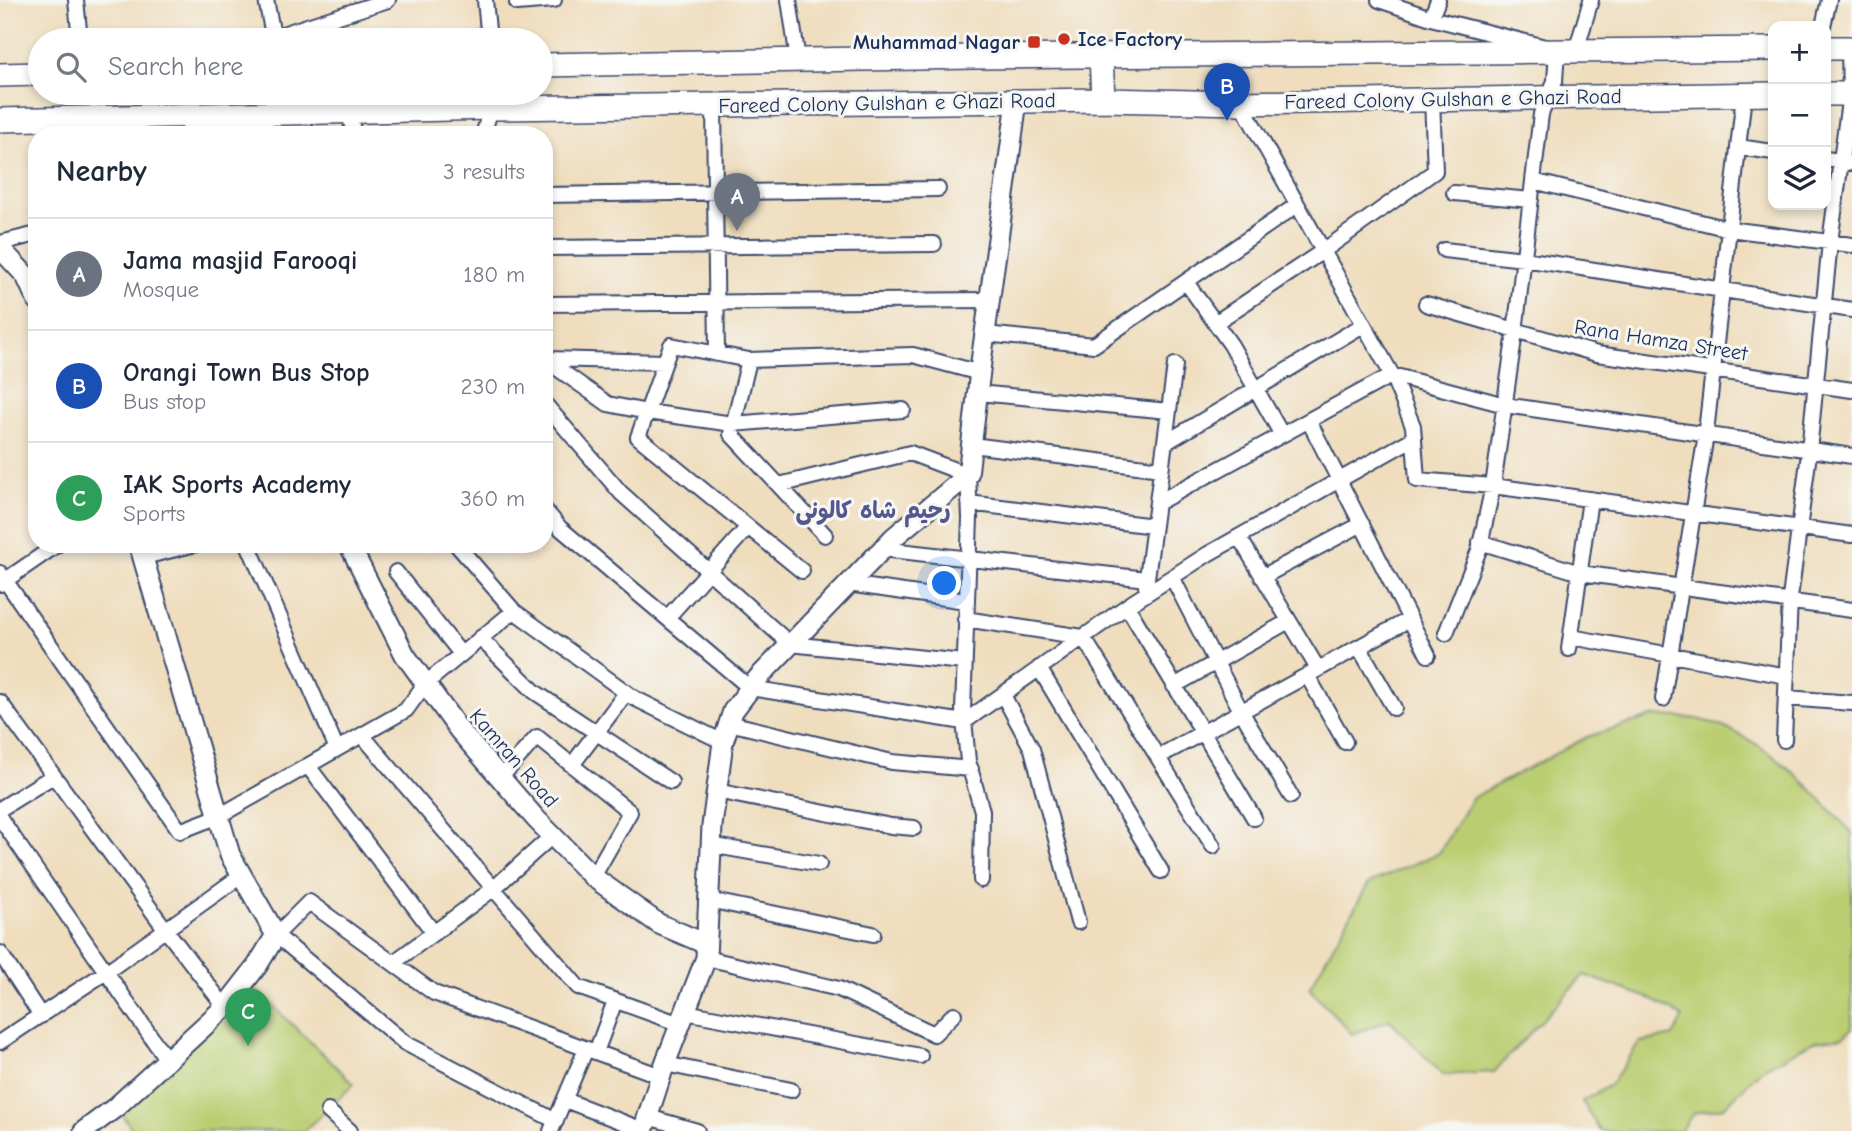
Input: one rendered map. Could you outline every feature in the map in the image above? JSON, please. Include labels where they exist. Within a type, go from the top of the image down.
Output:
[{"type":"main road","points":[[1831,48],[1851,48]]},
{"type":"main road","points":[[553,65],[1101,55],[1768,49]]},
{"type":"main road","points":[[1101,55],[1103,100]]},
{"type":"main road","points":[[0,75],[28,74]]},
{"type":"main road","name":"Fareed Colony Gulshan e Ghazi Road","points":[[553,101],[714,105],[1103,100],[1241,103],[1768,94]]},
{"type":"main road","points":[[1831,94],[1851,94]]},
{"type":"main road","name":"Fareed Colony Gulshan e Ghazi Road","points":[[0,120],[96,126],[192,125],[432,105]]},
{"type":"street","points":[[76,0],[79,28]]},
{"type":"street","points":[[266,0],[271,28]]},
{"type":"street","points":[[303,28],[388,0]]},
{"type":"street","points":[[485,0],[488,28]]},
{"type":"street","points":[[517,3],[554,0]]},
{"type":"street","points":[[789,0],[798,60]]},
{"type":"street","points":[[1379,0],[1431,18],[1566,50]]},
{"type":"street","points":[[1431,18],[1438,0]]},
{"type":"street","points":[[1446,633],[1480,542],[1493,486],[1515,332],[1541,114],[1566,50],[1591,0]]},
{"type":"street","points":[[1824,21],[1829,0]]},
{"type":"street","points":[[1784,740],[1790,601],[1810,450],[1830,242],[1847,162],[1851,48]]},
{"type":"street","points":[[1663,699],[1706,435],[1744,95]]},
{"type":"street","points":[[1215,323],[1323,251],[1435,171],[1432,99]]},
{"type":"street","points":[[981,880],[982,811],[971,769],[964,722],[968,475],[1017,101]]},
{"type":"street","points":[[1241,103],[1392,375],[1413,426],[1417,480],[1493,486],[1852,535]]},
{"type":"street","points":[[485,126],[490,105]]},
{"type":"street","points":[[714,105],[717,354]]},
{"type":"street","points":[[349,112],[352,126]]},
{"type":"street","points":[[1738,147],[1768,151]]},
{"type":"street","points":[[1533,181],[1729,229],[1852,245]]},
{"type":"street","points":[[553,195],[938,189]]},
{"type":"street","points":[[1454,193],[1531,200]]},
{"type":"street","points":[[985,334],[1094,345],[1297,205]]},
{"type":"street","points":[[28,237],[0,246],[28,280]]},
{"type":"street","points":[[553,248],[934,244]]},
{"type":"street","points":[[1444,250],[1524,259],[1852,310]]},
{"type":"street","points":[[1186,282],[1231,345],[1282,435]]},
{"type":"street","points":[[553,304],[990,300]]},
{"type":"street","name":"Rana Hamza Street","points":[[1426,304],[1597,354],[1852,390]]},
{"type":"street","points":[[1165,443],[1363,325]]},
{"type":"street","points":[[802,572],[638,437],[671,345],[749,360],[914,355],[979,383],[1169,411]]},
{"type":"street","points":[[553,359],[665,362]]},
{"type":"street","points":[[749,360],[731,434],[825,535]]},
{"type":"street","points":[[553,364],[608,404],[733,424],[903,410]]},
{"type":"street","points":[[1144,594],[1175,365]]},
{"type":"street","points":[[1157,503],[1392,375],[1505,405],[1852,456]]},
{"type":"street","points":[[553,414],[621,493],[790,644],[963,662]]},
{"type":"street","points":[[1309,421],[1428,655]]},
{"type":"street","points":[[553,520],[750,688],[964,722],[1144,594],[1238,537],[1414,438]]},
{"type":"street","points":[[972,445],[1161,469]]},
{"type":"street","points":[[779,485],[910,453],[968,475]]},
{"type":"street","points":[[645,1126],[706,951],[710,845],[723,742],[733,711],[790,644],[882,549],[968,475]]},
{"type":"street","points":[[1590,499],[1570,643],[1671,655],[1787,676]]},
{"type":"street","points":[[969,503],[1154,527]]},
{"type":"street","points":[[1262,577],[1362,524]]},
{"type":"street","points":[[667,618],[748,527]]},
{"type":"street","points":[[1238,537],[1289,621],[1345,742]]},
{"type":"street","points":[[1480,542],[1580,573],[1852,610]]},
{"type":"street","points":[[882,549],[1147,579]]},
{"type":"street","points":[[44,553],[2,579],[180,831],[219,816],[406,710],[425,684],[514,611]]},
{"type":"street","points":[[143,553],[230,855],[276,935],[405,1042],[554,1126],[615,1001]]},
{"type":"street","points":[[252,553],[337,749]]},
{"type":"street","name":"Kamran Road","points":[[354,553],[405,655],[458,730],[500,778],[593,877],[659,924],[706,951]]},
{"type":"street","points":[[464,553],[514,611],[626,693],[723,742]]},
{"type":"street","points":[[396,572],[461,654]]},
{"type":"street","points":[[1172,577],[1241,712],[1291,796]]},
{"type":"street","points":[[848,584],[966,601]]},
{"type":"street","points":[[1127,606],[1254,818]]},
{"type":"street","points":[[965,619],[1083,637],[1213,846]]},
{"type":"street","points":[[1158,757],[1410,619]]},
{"type":"street","points":[[1174,686],[1289,621]]},
{"type":"street","points":[[480,638],[535,692],[671,782]]},
{"type":"street","points":[[1359,647],[1394,708]]},
{"type":"street","points":[[1039,668],[1161,871]]},
{"type":"street","points":[[572,765],[626,693]]},
{"type":"street","points":[[1003,695],[1032,749],[1078,922]]},
{"type":"street","points":[[1786,698],[1852,703]]},
{"type":"street","points":[[0,702],[225,1007]]},
{"type":"street","points":[[729,723],[892,762],[971,769]]},
{"type":"street","points":[[362,735],[578,987],[615,1001],[683,1018],[920,1056]]},
{"type":"street","points":[[500,778],[537,737],[630,812],[593,877]]},
{"type":"street","points":[[308,766],[434,933]]},
{"type":"street","points":[[0,809],[53,776]]},
{"type":"street","points":[[716,792],[891,826],[914,828]]},
{"type":"street","points":[[0,818],[167,1060]]},
{"type":"street","points":[[393,964],[494,889],[552,836]]},
{"type":"street","points":[[710,845],[819,864]]},
{"type":"street","points":[[0,1042],[106,972],[242,875]]},
{"type":"street","points":[[708,900],[873,933]]},
{"type":"street","points":[[84,1131],[116,1107],[225,1007],[276,935],[309,902],[434,993],[591,1051],[663,1070],[791,1090]]},
{"type":"street","points":[[706,951],[839,989],[934,1034],[954,1014]]},
{"type":"street","points":[[0,953],[41,1016]]},
{"type":"street","points":[[565,1100],[645,1126],[697,1131]]},
{"type":"street","points":[[328,1111],[350,1131]]},
{"type":"green space","points":[[1653,716],[1702,720],[1746,738],[1803,781],[1852,833],[1852,1029],[1843,1037],[1814,1041],[1762,1069],[1724,1107],[1694,1113],[1680,1131],[1600,1131],[1582,1101],[1610,1085],[1640,1042],[1673,1036],[1683,1017],[1651,999],[1584,975],[1494,1072],[1443,1075],[1390,1020],[1352,1034],[1309,988],[1369,883],[1439,853],[1472,798],[1587,737]]},
{"type":"green space","points":[[246,980],[354,1084],[304,1131],[134,1131],[116,1107]]},
{"type":"place","name":"Ice Factory","points":[[1064,39]]},
{"type":"place","name":"Muhammad Nagar","points":[[1034,42]]},
{"type":"place","name":"Orangi Town Bus Stop","points":[[1227,121]]},
{"type":"place","name":"Jama masjid Farooqi","points":[[737,231]]},
{"type":"place","name":"IAK Sports Academy","points":[[248,1046]]},
{"type":"district","name":"رحیم شاہ کالونی","points":[[873,510]]}]
